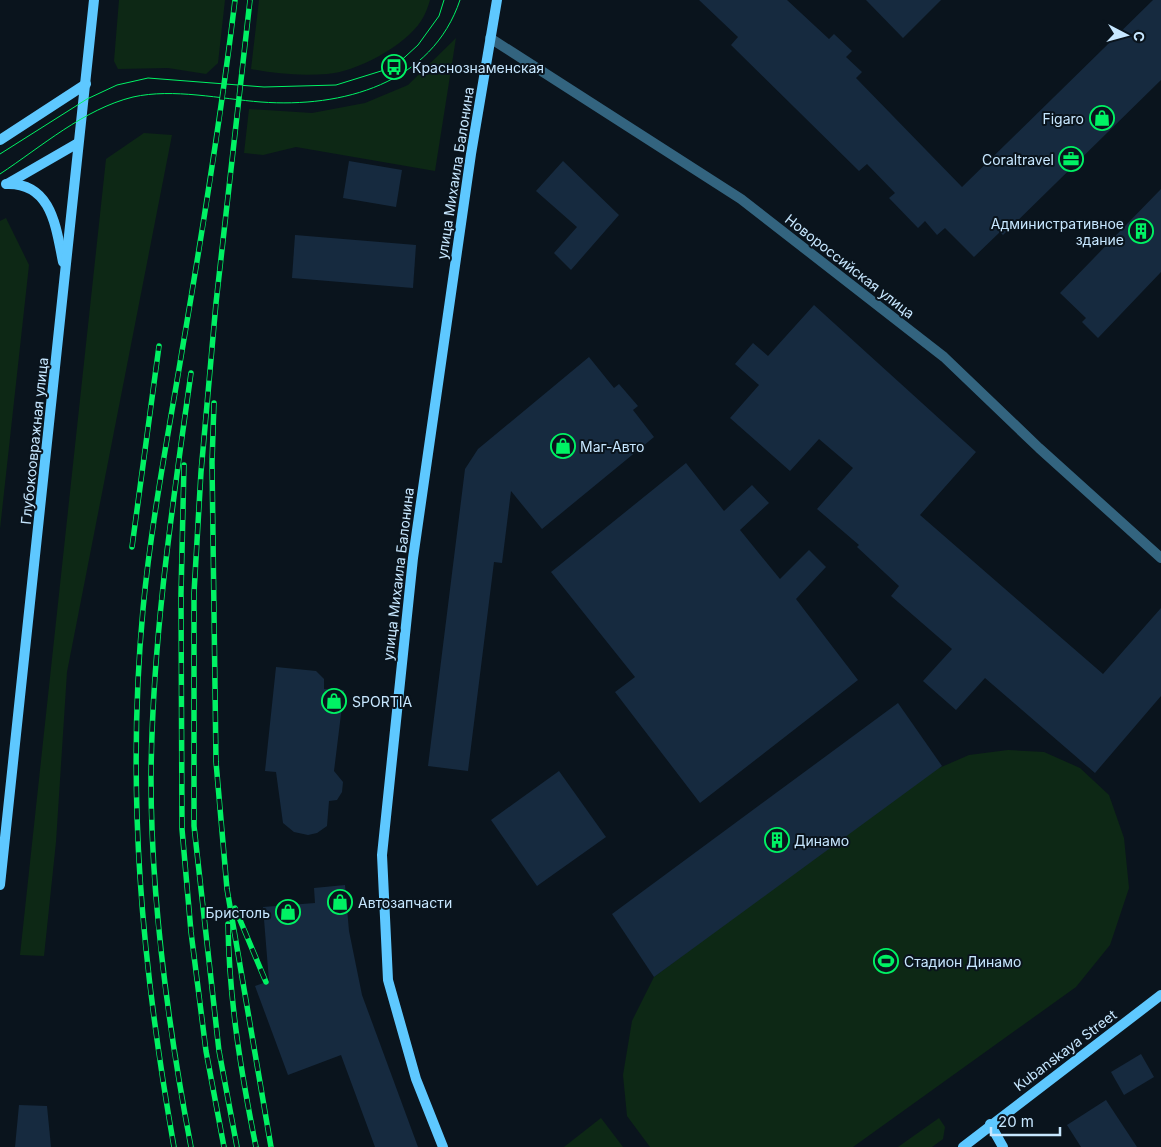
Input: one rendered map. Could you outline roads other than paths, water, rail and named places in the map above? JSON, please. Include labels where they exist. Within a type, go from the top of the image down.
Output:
[{"type":"main road","name":"Глубокоовражная улица","points":[[0,885],[94,0]]},
{"type":"main road","name":"улица Михаила Балонина","points":[[443,1147],[416,1079],[388,980],[382,855],[413,558],[471,154],[497,0]]},
{"type":"main road","points":[[0,140],[86,84]]},
{"type":"main road","points":[[3,186],[78,143]]},
{"type":"main road","points":[[3,186],[17,184],[28,187],[46,204],[57,229],[65,274]]},
{"type":"main road","name":"Kubanskaya Street","points":[[963,1147],[990,1124],[1161,995]]},
{"type":"main road","points":[[990,1124],[1003,1147]]},
{"type":"street","name":"Новороссийская улица","points":[[490,38],[741,199],[944,356],[1039,448],[1161,558]]},
{"type":"tram line","points":[[0,154],[87,99],[117,85],[148,78],[264,87],[336,85],[394,67],[418,45],[439,16],[444,0]]},
{"type":"tram line","points":[[0,174],[47,141],[97,110],[133,97],[181,94],[261,102],[292,103],[352,95],[380,85],[406,71],[428,52],[447,29],[460,0]]},
{"type":"railway","points":[[174,1147],[153,1012],[140,879],[136,746],[138,678],[150,544],[211,175],[235,0]]},
{"type":"railway","points":[[237,1147],[219,1051],[194,826],[194,593],[201,472],[216,303],[250,0]]},
{"type":"railway","points":[[132,547],[159,346]]},
{"type":"railway","points":[[191,373],[164,575],[155,676],[151,778],[154,871],[162,964],[175,1056],[191,1147]]},
{"type":"railway","points":[[214,403],[212,462],[216,762],[227,889],[271,1147]]},
{"type":"railway","points":[[184,465],[181,594],[182,829],[191,932],[206,1051],[224,1147]]},
{"type":"railway","points":[[235,908],[266,982]]},
{"type":"railway","points":[[228,924],[233,1008],[245,1091],[256,1147]]},
{"type":"place","name":"Краснознаменская","points":[[394,67]]},
{"type":"place","name":"Figaro","points":[[1102,118]]},
{"type":"place","name":"Coraltravel","points":[[1071,159]]},
{"type":"place","name":"Административное здание","points":[[1141,231]]},
{"type":"place","name":"Маг-Авто","points":[[563,446]]},
{"type":"place","name":"SPORTIA","points":[[334,701]]},
{"type":"place","name":"Динамо","points":[[777,840]]},
{"type":"place","name":"Автозапчасти","points":[[340,902]]},
{"type":"place","name":"Бристоль","points":[[288,912]]},
{"type":"place","name":"Стадион Динамо","points":[[886,961]]}]
